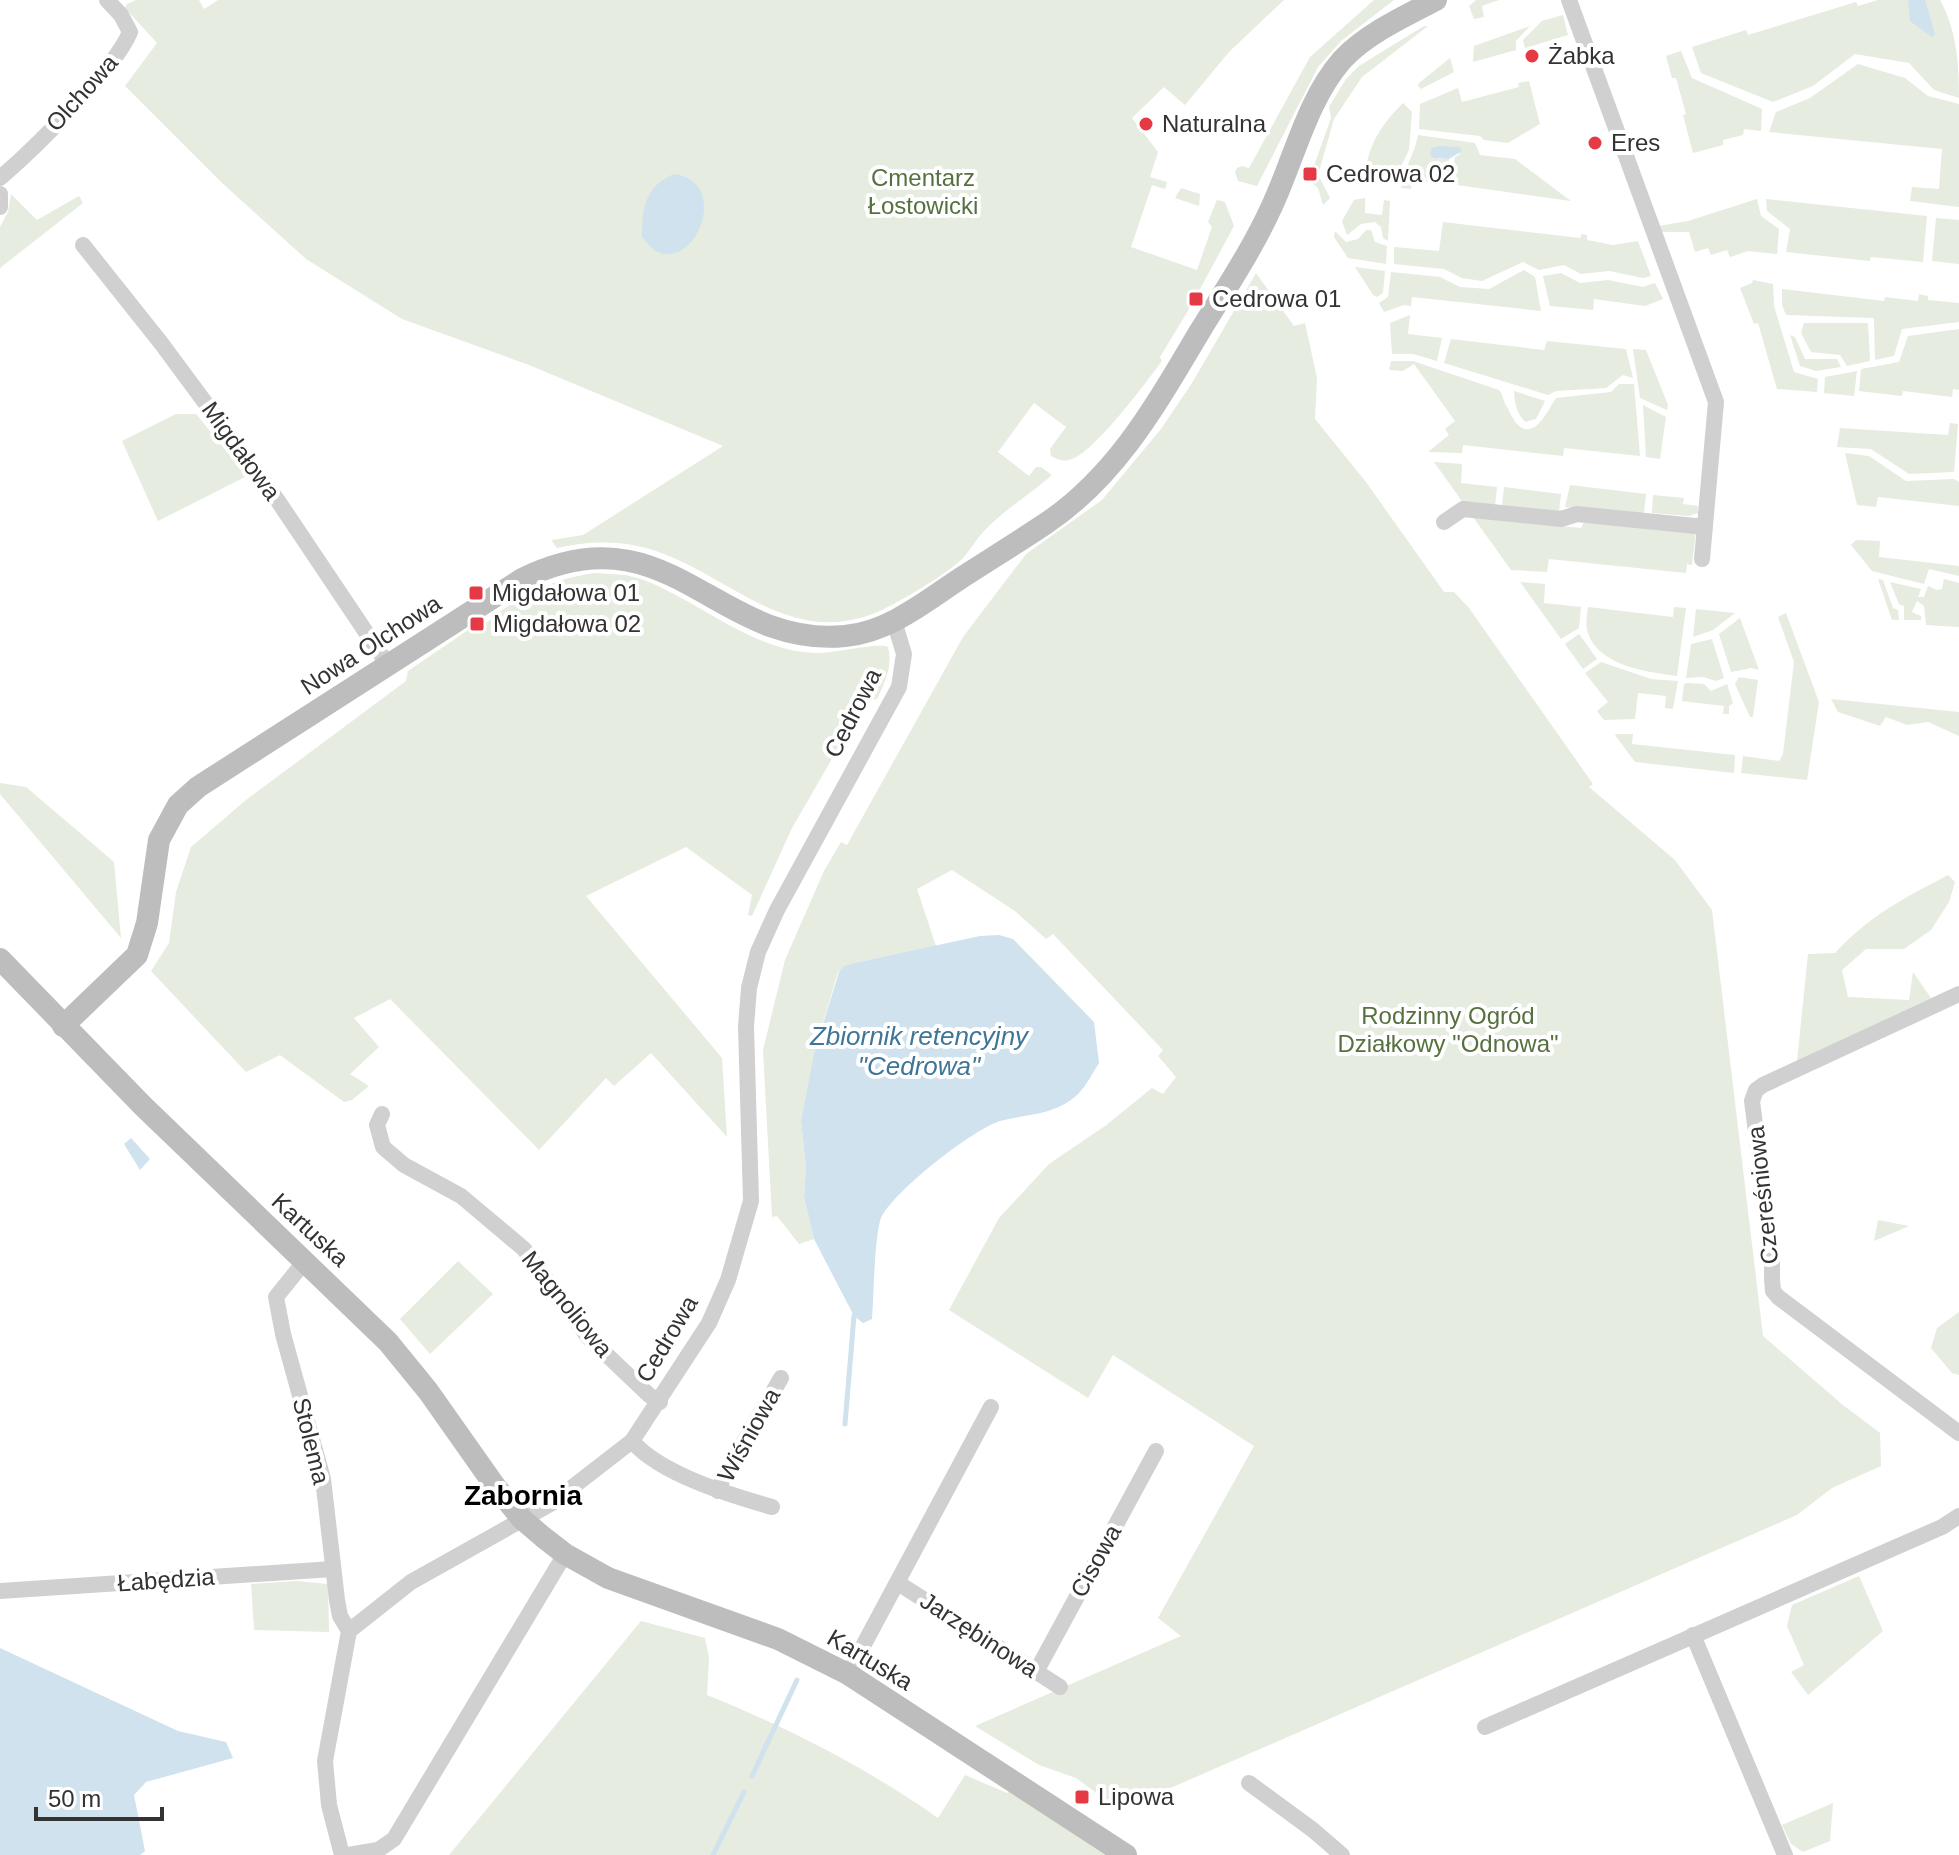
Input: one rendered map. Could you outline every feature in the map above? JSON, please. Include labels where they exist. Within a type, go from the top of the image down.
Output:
[{"type":"street","name":"Olchowa","points":[[0,178],[71,107],[125,46],[130,32],[121,15],[107,0]]},
{"type":"street","points":[[894,621],[1048,521],[1082,496],[1114,464],[1145,423],[1255,240],[1313,108],[1332,73],[1344,58],[1369,39],[1436,0]]},
{"type":"street","points":[[1569,0],[1716,402],[1702,559]]},
{"type":"street","points":[[0,194],[0,207]]},
{"type":"street","name":"Migdałowa","points":[[83,245],[161,343],[278,501],[388,665]]},
{"type":"street","points":[[1444,522],[1463,509],[1561,519],[1577,514],[1705,527]]},
{"type":"street","name":"Nowa Olchowa","points":[[63,1026],[137,955],[145,932],[159,840],[178,805],[198,787],[522,579],[563,561],[609,557],[648,564],[759,622],[783,631],[813,637],[847,636],[894,621]]},
{"type":"street","name":"Cedrowa","points":[[522,1519],[552,1503],[632,1441],[660,1402],[709,1323],[722,1296],[748,1217],[752,1175],[746,1027],[749,988],[758,952],[783,898],[899,687],[904,654],[894,621]]},
{"type":"street","name":"Kartuska","points":[[0,959],[63,1026],[388,1342],[522,1519],[565,1554],[624,1586],[778,1639],[848,1674],[1126,1855]]},
{"type":"street","name":"Czereśniowa","points":[[1959,994],[1763,1085],[1756,1090],[1752,1101],[1772,1257],[1773,1291],[1959,1433]]},
{"type":"street","name":"Magnoliowa","points":[[382,1114],[377,1125],[383,1147],[404,1165],[461,1196],[524,1249],[588,1337],[660,1402]]},
{"type":"street","name":"Stolema","points":[[305,1261],[276,1297],[283,1334],[323,1479],[340,1616],[349,1631],[325,1761],[329,1805],[342,1855]]},
{"type":"street","name":"Wiśniowa","points":[[718,1491],[781,1378]]},
{"type":"street","points":[[848,1674],[991,1407]]},
{"type":"street","name":"Wiśniowa","points":[[632,1441],[641,1452],[706,1487],[772,1507]]},
{"type":"street","name":"Cisowa","points":[[1036,1672],[1156,1451]]},
{"type":"street","points":[[1485,1727],[1942,1527],[1959,1516]]},
{"type":"street","points":[[349,1631],[411,1582],[522,1519]]},
{"type":"street","points":[[348,1855],[378,1850],[394,1839],[565,1554]]},
{"type":"street","name":"Łabędzia","points":[[0,1591],[333,1569]]},
{"type":"street","name":"Jarzębinowa","points":[[898,1583],[1060,1687]]},
{"type":"street","points":[[1693,1635],[1785,1855]]},
{"type":"street","points":[[1249,1783],[1342,1855]]},
{"type":"green space","name":"Cmentarz Łostowicki","points":[[136,0],[199,0],[204,9],[218,0],[1284,0],[1229,52],[1185,105],[1164,87],[1132,118],[1158,152],[1150,177],[1167,182],[1165,189],[1152,185],[1131,247],[1197,270],[1212,227],[1208,222],[1217,200],[1225,202],[1234,226],[1160,357],[1162,361],[1105,432],[1069,460],[1051,456],[1050,449],[1066,427],[1034,403],[998,452],[1029,476],[1036,467],[1052,475],[993,522],[963,558],[921,588],[875,613],[844,621],[816,621],[762,605],[686,563],[646,548],[608,542],[557,548],[551,540],[583,535],[723,446],[529,365],[402,319],[306,259],[221,182],[125,86],[157,43],[125,8]]},
{"type":"green space","points":[[1374,0],[1394,0],[1341,41],[1318,67],[1257,186],[1238,181],[1237,168],[1249,168],[1310,57]]},
{"type":"green space","points":[[1476,0],[1499,0],[1482,6],[1484,17],[1474,19],[1469,6]]},
{"type":"green space","points":[[1878,0],[1940,0],[1956,48],[1959,98],[1934,90],[1909,63],[1855,54],[1813,86],[1773,102],[1701,73],[1692,47],[1746,30],[1748,35],[1856,2],[1858,6]]},
{"type":"green space","points":[[1563,15],[1568,35],[1525,48],[1523,40],[1542,21]]},
{"type":"green space","points":[[1428,26],[1362,77],[1334,119],[1318,175],[1330,198],[1323,205],[1318,188],[1309,180],[1331,118],[1329,107],[1346,79],[1359,66]]},
{"type":"green space","points":[[1530,26],[1516,41],[1516,50],[1473,62],[1474,46]]},
{"type":"green space","points":[[1681,51],[1692,78],[1762,109],[1761,131],[1744,129],[1743,135],[1723,140],[1723,145],[1693,153],[1676,78],[1672,78],[1666,56]]},
{"type":"green space","points":[[1450,58],[1454,72],[1421,89],[1418,86],[1419,83]]},
{"type":"green space","points":[[1858,64],[1905,78],[1928,96],[1959,104],[1959,207],[1910,201],[1912,187],[1939,189],[1942,149],[1769,132],[1776,112],[1810,98]]},
{"type":"green space","points":[[1529,81],[1540,124],[1508,143],[1484,140],[1480,136],[1419,129],[1420,104],[1458,88],[1462,102],[1519,87],[1518,83]]},
{"type":"green space","points":[[1403,103],[1412,112],[1409,150],[1392,184],[1364,181],[1376,138]]},
{"type":"green space","points":[[1418,135],[1475,143],[1480,155],[1515,159],[1571,201],[1450,184],[1455,157],[1460,154],[1439,146],[1438,159],[1449,159],[1445,184],[1412,180],[1411,189],[1401,188]]},
{"type":"green space","points":[[1181,188],[1200,194],[1199,206],[1175,198]]},
{"type":"green space","points":[[11,194],[37,220],[79,196],[83,203],[0,268],[0,227],[8,212]]},
{"type":"green space","points":[[1365,198],[1365,213],[1382,215],[1384,200],[1390,201],[1388,241],[1383,238],[1381,227],[1375,222],[1361,224],[1347,235],[1342,221],[1354,200]]},
{"type":"green space","points":[[1757,199],[1761,216],[1779,229],[1777,254],[1748,251],[1730,257],[1727,250],[1711,255],[1708,248],[1695,252],[1689,232],[1660,232],[1658,226],[1688,221]]},
{"type":"green space","points":[[1766,199],[1927,216],[1923,262],[1871,257],[1870,261],[1786,252],[1790,229],[1767,211]]},
{"type":"green space","points":[[1936,218],[1959,220],[1959,264],[1932,261]]},
{"type":"green space","points":[[1443,222],[1580,238],[1582,234],[1587,235],[1587,240],[1613,245],[1638,241],[1651,276],[1643,278],[1609,271],[1581,274],[1564,265],[1539,270],[1523,262],[1482,281],[1462,278],[1444,269],[1394,264],[1394,247],[1439,251]]},
{"type":"green space","points":[[1366,230],[1371,230],[1375,242],[1387,246],[1386,264],[1348,258],[1334,237],[1335,231],[1346,242],[1358,239]]},
{"type":"green space","points":[[1355,267],[1385,271],[1383,293],[1377,297],[1373,295]]},
{"type":"green space","points":[[1524,270],[1535,277],[1541,311],[1412,297],[1411,306],[1404,305],[1384,312],[1379,303],[1388,297],[1391,272],[1440,277],[1460,287],[1489,289]]},
{"type":"green space","name":"Rodzinny Ogród Działkowy \"Odnowa\"","points":[[1256,273],[1294,326],[1305,323],[1317,378],[1315,419],[1366,482],[1444,592],[1454,592],[1469,608],[1593,784],[1589,787],[1675,860],[1712,910],[1763,1336],[1880,1433],[1881,1466],[1832,1488],[1797,1515],[1120,1810],[1076,1778],[1039,1765],[975,1726],[1181,1636],[1158,1618],[1254,1446],[1113,1355],[1088,1398],[949,1310],[999,1218],[1049,1164],[1105,1126],[1152,1088],[1163,1094],[1176,1077],[1158,1056],[1163,1050],[1053,934],[1046,939],[1015,911],[952,870],[917,889],[936,946],[859,962],[838,972],[814,1053],[801,1120],[806,1168],[804,1197],[814,1239],[799,1244],[777,1216],[772,1217],[763,1050],[785,960],[824,871],[841,842],[847,845],[963,637],[1026,554],[1102,500],[1161,429],[1192,383]]},
{"type":"green space","points":[[1561,273],[1580,283],[1608,280],[1643,287],[1655,283],[1663,299],[1645,306],[1594,299],[1593,310],[1550,306],[1543,276]]},
{"type":"green space","points":[[1753,280],[1773,284],[1774,306],[1794,372],[1818,379],[1817,392],[1777,389],[1758,323],[1754,324],[1740,288]]},
{"type":"green space","points":[[1782,289],[1884,301],[1885,297],[1918,301],[1919,294],[1928,296],[1928,300],[1959,303],[1959,322],[1902,329],[1894,356],[1875,360],[1874,318],[1786,315],[1782,305]]},
{"type":"green space","points":[[1410,315],[1408,334],[1442,338],[1437,361],[1413,354],[1392,354],[1390,323]]},
{"type":"green space","points":[[1804,323],[1868,323],[1870,361],[1847,366],[1840,355],[1811,352],[1801,333]]},
{"type":"green space","points":[[1959,329],[1959,390],[1953,389],[1952,397],[1903,391],[1902,396],[1859,391],[1861,369],[1899,362],[1908,336]]},
{"type":"green space","points":[[1790,335],[1795,337],[1805,359],[1837,359],[1841,367],[1816,371],[1800,366]]},
{"type":"green space","points":[[1451,339],[1544,350],[1547,341],[1626,349],[1633,378],[1623,375],[1606,388],[1556,391],[1548,395],[1444,363]]},
{"type":"green space","points":[[1633,349],[1646,350],[1668,405],[1667,410],[1640,398]]},
{"type":"green space","points":[[1391,361],[1413,361],[1499,390],[1516,423],[1529,429],[1540,422],[1556,398],[1611,392],[1619,384],[1634,384],[1640,456],[1564,448],[1563,456],[1463,445],[1462,453],[1428,452],[1449,435],[1445,429],[1455,421],[1414,364],[1403,371],[1389,370]]},
{"type":"green space","points":[[1857,371],[1854,396],[1824,393],[1825,377]]},
{"type":"green space","points":[[1514,391],[1545,401],[1536,419],[1525,422],[1516,408]]},
{"type":"green space","points":[[1643,405],[1666,417],[1660,459],[1646,457]]},
{"type":"green space","points":[[176,414],[196,414],[247,476],[158,521],[122,441]]},
{"type":"green space","points":[[1950,423],[1958,424],[1954,472],[1909,474],[1871,449],[1837,447],[1840,428],[1948,435]]},
{"type":"green space","points":[[1845,453],[1869,456],[1906,481],[1954,479],[1959,482],[1959,506],[1878,497],[1876,507],[1857,505]]},
{"type":"green space","points":[[1434,462],[1462,464],[1461,483],[1497,487],[1495,506],[1464,504]]},
{"type":"green space","points":[[1570,485],[1646,494],[1644,512],[1641,515],[1565,507]]},
{"type":"green space","points":[[1504,487],[1561,494],[1559,512],[1502,506]]},
{"type":"green space","points":[[1653,495],[1684,498],[1683,504],[1698,506],[1698,513],[1689,516],[1652,513]]},
{"type":"green space","points":[[1473,517],[1581,528],[1584,522],[1696,530],[1692,565],[1687,564],[1686,573],[1549,559],[1547,572],[1511,570]]},
{"type":"green space","points":[[1856,540],[1880,541],[1879,557],[1959,566],[1959,576],[1929,569],[1924,584],[1872,571],[1851,545]]},
{"type":"green space","points":[[596,573],[644,580],[748,635],[792,650],[823,653],[888,647],[889,667],[877,699],[866,700],[792,828],[752,916],[748,915],[752,895],[686,847],[586,896],[722,1058],[727,1137],[651,1053],[614,1086],[606,1078],[539,1150],[390,999],[354,1018],[379,1047],[350,1074],[369,1086],[352,1100],[344,1102],[280,1055],[246,1072],[151,971],[169,943],[176,892],[191,847],[246,800],[406,681],[408,671],[477,624],[479,627],[541,588]]},
{"type":"green space","points":[[1878,579],[1883,580],[1893,608],[1898,610],[1899,620],[1892,620]]},
{"type":"green space","points":[[1944,579],[1959,583],[1959,627],[1926,625],[1924,606],[1917,601],[1912,612],[1921,616],[1921,620],[1904,620],[1904,606],[1899,604],[1890,582],[1921,589],[1918,597],[1924,597],[1928,586],[1942,589]]},
{"type":"green space","points":[[1520,582],[1545,584],[1544,603],[1581,607],[1579,628],[1561,639]]},
{"type":"green space","points":[[1588,607],[1673,617],[1674,607],[1686,608],[1677,676],[1625,665],[1602,653],[1587,630]]},
{"type":"green space","points":[[1696,609],[1735,613],[1713,630],[1693,637]]},
{"type":"green space","points":[[1786,613],[1819,702],[1807,780],[1741,773],[1743,756],[1779,761],[1783,754],[1794,662],[1778,617]]},
{"type":"green space","points":[[1740,618],[1759,670],[1751,668],[1731,672],[1719,634]]},
{"type":"green space","points":[[1579,634],[1597,659],[1583,669],[1565,644]]},
{"type":"green space","points":[[1712,639],[1724,678],[1716,681],[1703,677],[1686,678],[1691,644]]},
{"type":"green space","points":[[1601,662],[1651,679],[1678,681],[1673,709],[1665,708],[1666,696],[1638,693],[1635,719],[1604,720],[1597,711],[1608,702],[1585,673]]},
{"type":"green space","points":[[1739,677],[1758,680],[1753,717],[1750,717],[1735,684]]},
{"type":"green space","points":[[1684,684],[1704,684],[1711,691],[1727,684],[1733,703],[1729,706],[1729,714],[1723,714],[1724,706],[1682,701]]},
{"type":"green space","points":[[1831,699],[1959,712],[1959,736],[1928,722],[1907,725],[1886,717],[1880,726],[1838,712]]},
{"type":"green space","points":[[1617,734],[1633,734],[1632,744],[1735,755],[1734,773],[1635,762]]},
{"type":"green space","points":[[0,783],[26,787],[114,862],[121,938],[0,794]]},
{"type":"green space","points":[[1948,875],[1955,882],[1949,902],[1931,930],[1904,949],[1866,949],[1842,970],[1848,997],[1909,1000],[1913,972],[1931,998],[1797,1061],[1808,954],[1835,953],[1874,918]]},
{"type":"green space","points":[[1878,1220],[1909,1226],[1874,1241]]},
{"type":"green space","points":[[458,1261],[493,1294],[430,1354],[400,1319]]},
{"type":"green space","points":[[1959,1312],[1959,1375],[1952,1373],[1931,1348],[1937,1328]]},
{"type":"green space","points":[[1859,1576],[1883,1631],[1808,1695],[1791,1672],[1804,1665],[1787,1626],[1792,1605]]},
{"type":"green space","points":[[296,1581],[328,1584],[329,1632],[254,1630],[251,1584]]},
{"type":"green space","points":[[641,1621],[705,1638],[709,1658],[707,1695],[826,1750],[938,1818],[965,1775],[1007,1793],[1011,1790],[1108,1855],[449,1855]]},
{"type":"green space","points":[[1833,1803],[1830,1841],[1803,1852],[1791,1844],[1782,1825]]},
{"type":"water","points":[[1908,0],[1925,0],[1935,34],[1932,37],[1910,21]]},
{"type":"water","points":[[1459,147],[1462,151],[1449,159],[1433,158],[1430,153],[1432,148]]},
{"type":"water","points":[[674,174],[691,180],[701,192],[704,207],[694,238],[683,249],[670,254],[650,247],[642,237],[642,226],[644,207],[651,192]]},
{"type":"water","name":"Zbiornik retencyjny \"Cedrowa\"","points":[[999,935],[1013,939],[1094,1022],[1099,1063],[1079,1093],[1062,1106],[987,1127],[932,1165],[898,1196],[880,1221],[872,1319],[863,1323],[854,1316],[814,1239],[804,1197],[806,1168],[801,1120],[814,1053],[839,972],[844,966],[859,962],[980,936]]},
{"type":"water","points":[[131,1138],[150,1159],[140,1170],[124,1144]]},
{"type":"water","points":[[0,1648],[178,1731],[226,1742],[233,1758],[146,1782],[134,1795],[145,1851],[140,1855],[0,1855]]},
{"type":"waterway","points":[[845,1424],[854,1316]]},
{"type":"waterway","points":[[752,1776],[797,1680]]},
{"type":"waterway","points":[[713,1855],[744,1792]]},
{"type":"place","name":"Żabka","points":[[1532,56]]},
{"type":"place","name":"Naturalna","points":[[1146,124]]},
{"type":"place","name":"Eres","points":[[1595,143]]},
{"type":"place","name":"Cedrowa 02","points":[[1310,174]]},
{"type":"place","name":"Cedrowa 01","points":[[1196,299]]},
{"type":"place","name":"Migdałowa 01","points":[[476,593]]},
{"type":"place","name":"Migdałowa 02","points":[[477,624]]},
{"type":"place","name":"Lipowa","points":[[1082,1797]]},
{"type":"district","name":"Zabornia","points":[[523,1495]]}]
